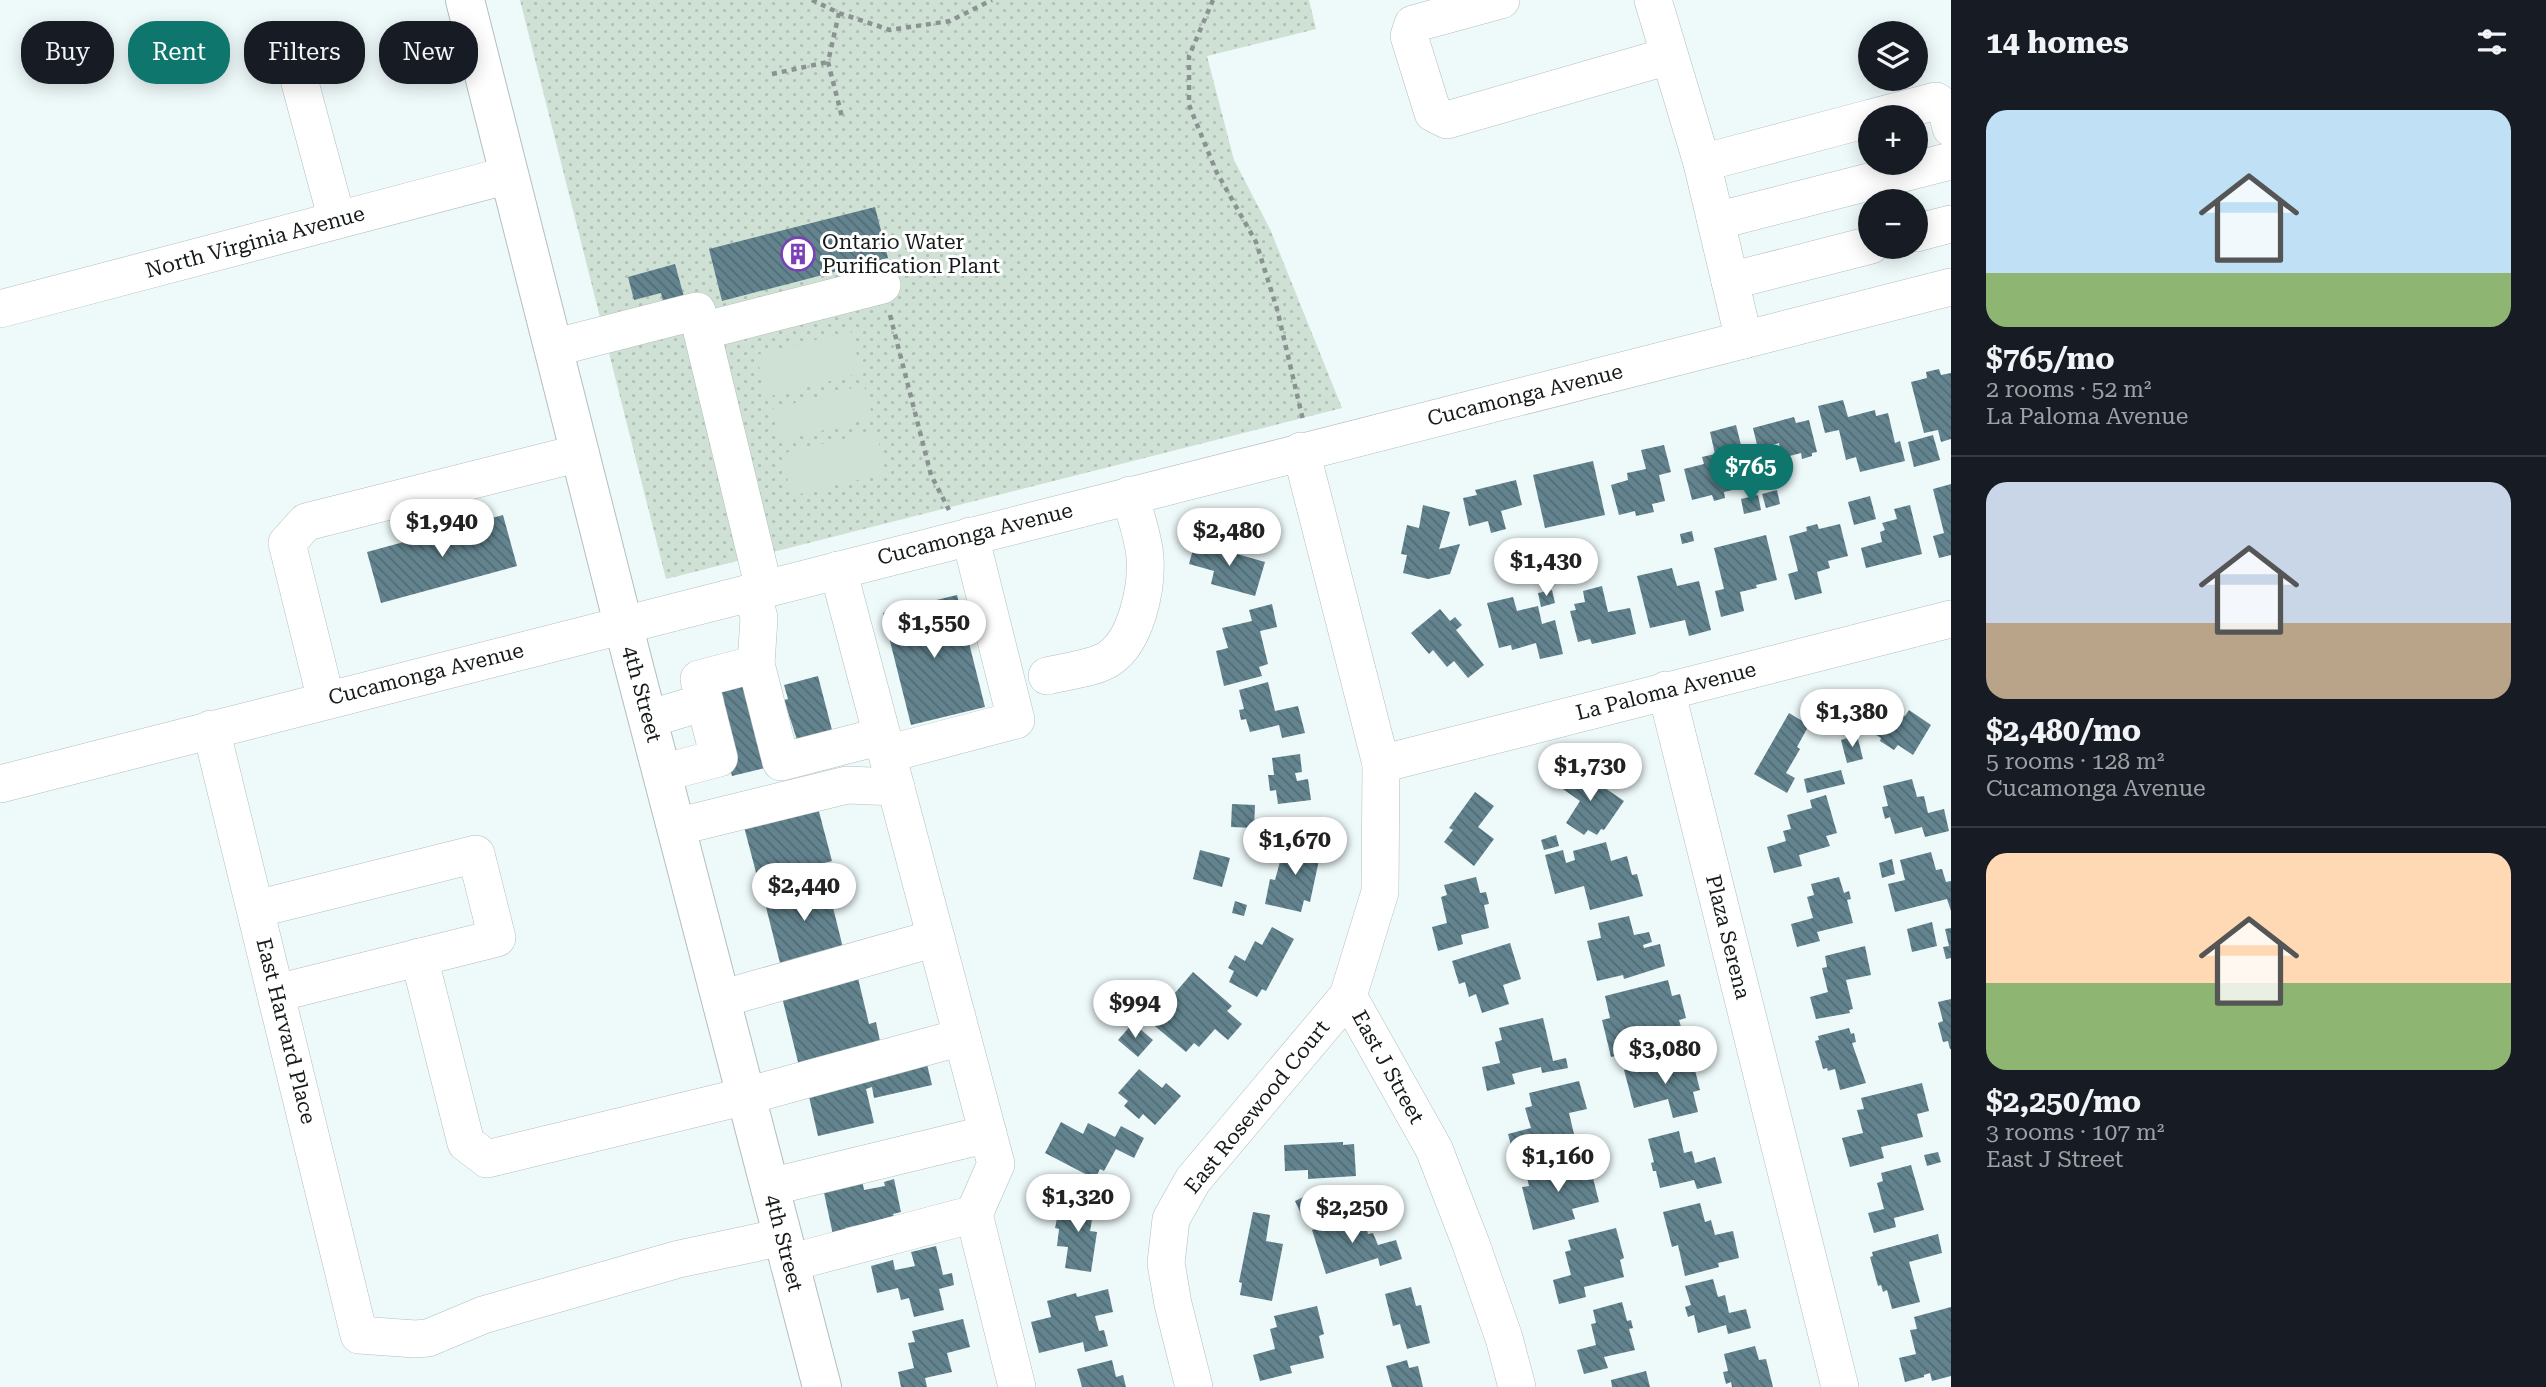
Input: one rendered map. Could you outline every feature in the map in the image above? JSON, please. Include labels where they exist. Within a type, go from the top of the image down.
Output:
[{"type":"main road","name":"4th Street","points":[[465,0],[822,1387]]},
{"type":"street","points":[[1501,0],[1413,24],[1409,36],[1433,113],[1447,120],[1669,56]]},
{"type":"street","points":[[1653,0],[1702,163],[1744,340]]},
{"type":"street","points":[[300,84],[337,220]]},
{"type":"street","points":[[1702,163],[1858,122]]},
{"type":"street","points":[[1716,221],[1951,161]]},
{"type":"street","name":"North Virginia Avenue","points":[[0,309],[509,175]]},
{"type":"street","points":[[1928,230],[1951,224]]},
{"type":"street","points":[[1730,281],[1858,247]]},
{"type":"street","points":[[702,331],[882,285]]},
{"type":"street","name":"Cucamonga Avenue","points":[[0,784],[838,570],[959,523],[1130,495],[1302,436],[1744,340],[1951,287]]},
{"type":"street","points":[[553,348],[697,311],[758,590],[756,664],[781,762],[889,759]]},
{"type":"street","name":"East J Street","points":[[1302,436],[1381,764],[1380,892],[1348,996],[1434,1149],[1492,1303],[1517,1387]]},
{"type":"street","points":[[326,699],[286,543],[306,522],[580,453]]},
{"type":"street","points":[[1047,676],[1109,659],[1123,646],[1134,625],[1141,600],[1145,558],[1130,495]]},
{"type":"street","points":[[676,827],[847,785],[889,759],[1017,720],[959,523]]},
{"type":"street","points":[[838,570],[996,1164],[974,1214],[1017,1387]]},
{"type":"street","name":"La Paloma Avenue","points":[[1381,764],[1951,619]]},
{"type":"street","points":[[662,773],[719,758],[699,679],[756,664]]},
{"type":"street","name":"Plaza Serena","points":[[1666,690],[1840,1387]]},
{"type":"street","points":[[648,719],[705,702]]},
{"type":"street","name":"East Harvard Place","points":[[211,729],[359,1335],[428,1338],[483,1315],[679,1259],[786,1250]]},
{"type":"street","points":[[256,909],[476,854],[497,937],[277,993]]},
{"type":"street","points":[[721,999],[936,939]]},
{"type":"street","points":[[419,957],[466,1143],[487,1159],[746,1096],[962,1037]]},
{"type":"street","name":"East Rosewood Court","points":[[1194,1387],[1173,1304],[1166,1263],[1171,1219],[1192,1180],[1348,996]]},
{"type":"street","points":[[770,1187],[988,1133]]},
{"type":"street","points":[[786,1250],[974,1214]]},
{"type":"path","points":[[812,0],[839,13],[890,30],[950,22],[992,0]]},
{"type":"path","points":[[1213,0],[1189,56],[1189,105],[1216,170],[1256,242],[1277,309],[1302,436]]},
{"type":"path","points":[[839,13],[828,62],[842,117]]},
{"type":"path","points":[[772,74],[828,62]]},
{"type":"path","points":[[882,285],[930,475],[959,523]]},
{"type":"green space","points":[[520,0],[1309,0],[1316,29],[1207,56],[1234,160],[1270,229],[1342,408],[666,579]]},
{"type":"green space","points":[[851,331],[861,373],[767,397],[756,355]]},
{"type":"green space","points":[[864,385],[873,418],[780,441],[772,409]]},
{"type":"green space","points":[[876,431],[886,473],[792,496],[781,454]]},
{"type":"building","name":"Ontario Water Purification Plant","points":[[875,207],[888,258],[722,301],[709,249]]},
{"type":"building","points":[[675,264],[686,304],[665,309],[661,293],[634,300],[628,277]]},
{"type":"building","points":[[1939,369],[1941,375],[1951,373],[1951,439],[1941,442],[1938,430],[1924,433],[1911,382],[1927,378],[1926,372]]},
{"type":"building","points":[[1843,400],[1848,417],[1875,410],[1876,416],[1888,413],[1895,443],[1900,441],[1905,461],[1860,472],[1856,457],[1846,460],[1839,430],[1825,433],[1818,406]]},
{"type":"building","points":[[1794,417],[1796,423],[1809,420],[1817,452],[1802,459],[1801,453],[1782,458],[1779,443],[1758,449],[1753,428]]},
{"type":"building","points":[[1736,425],[1742,449],[1731,451],[1740,488],[1724,492],[1725,498],[1714,501],[1712,495],[1692,500],[1684,469],[1704,464],[1702,457],[1715,454],[1710,432]]},
{"type":"building","points":[[1933,435],[1940,460],[1914,467],[1908,442]]},
{"type":"building","points":[[1664,445],[1671,472],[1659,475],[1665,501],[1652,504],[1654,512],[1636,516],[1635,511],[1619,515],[1611,485],[1628,480],[1627,473],[1646,469],[1641,450]]},
{"type":"building","points":[[1593,461],[1605,515],[1545,528],[1533,475]]},
{"type":"building","points":[[1516,480],[1522,505],[1501,511],[1506,529],[1491,533],[1488,521],[1469,526],[1463,498],[1477,495],[1475,490]]},
{"type":"building","points":[[1951,484],[1951,555],[1939,558],[1933,536],[1944,533],[1933,489]]},
{"type":"building","points":[[1777,490],[1780,504],[1766,508],[1762,494]]},
{"type":"building","points":[[1758,495],[1761,510],[1744,514],[1741,499]]},
{"type":"building","points":[[1870,496],[1876,519],[1854,525],[1848,502]]},
{"type":"building","points":[[1423,505],[1450,512],[1439,549],[1460,544],[1450,574],[1428,579],[1403,573],[1407,555],[1401,554],[1407,525],[1419,528]]},
{"type":"building","points":[[1910,505],[1922,554],[1866,568],[1861,548],[1882,542],[1880,532],[1885,530],[1882,523],[1897,519],[1894,509]]},
{"type":"building","points":[[503,515],[517,566],[381,603],[367,552]]},
{"type":"building","points":[[1817,524],[1819,529],[1840,524],[1848,556],[1828,561],[1830,568],[1817,572],[1822,593],[1795,600],[1788,574],[1798,571],[1789,536],[1807,531],[1806,527]]},
{"type":"building","points":[[1692,531],[1694,541],[1682,544],[1680,534]]},
{"type":"building","points":[[1766,535],[1777,580],[1740,592],[1744,611],[1721,617],[1715,591],[1724,589],[1714,548]]},
{"type":"building","points":[[1195,542],[1265,562],[1255,596],[1211,584],[1214,571],[1189,564]]},
{"type":"building","points":[[1672,568],[1677,586],[1699,581],[1711,630],[1689,636],[1685,620],[1650,628],[1637,576]]},
{"type":"building","points":[[1602,586],[1608,612],[1630,608],[1636,634],[1592,644],[1590,639],[1578,642],[1570,611],[1576,610],[1574,604],[1585,602],[1583,591]]},
{"type":"building","points":[[1552,590],[1555,603],[1541,607],[1538,593]]},
{"type":"building","points":[[957,595],[985,707],[911,725],[883,613]]},
{"type":"building","points":[[1513,597],[1517,611],[1538,606],[1542,624],[1555,620],[1563,654],[1540,659],[1536,643],[1512,650],[1511,645],[1499,648],[1487,603]]},
{"type":"building","points":[[1272,604],[1277,627],[1260,631],[1268,664],[1259,667],[1262,676],[1224,686],[1216,651],[1228,648],[1222,628],[1252,621],[1249,610]]},
{"type":"building","points":[[1440,609],[1450,621],[1455,617],[1462,625],[1456,630],[1484,665],[1468,678],[1454,661],[1447,667],[1433,650],[1429,654],[1411,633]]},
{"type":"building","points":[[745,675],[769,767],[732,776],[710,685]]},
{"type":"building","points":[[818,676],[833,734],[798,743],[784,700],[788,699],[784,685]]},
{"type":"building","points":[[1268,682],[1275,711],[1298,706],[1305,733],[1282,738],[1279,725],[1250,732],[1246,719],[1241,720],[1239,710],[1244,709],[1239,690]]},
{"type":"building","points":[[1861,697],[1885,713],[1890,706],[1905,716],[1909,710],[1931,725],[1913,755],[1898,745],[1894,750],[1880,741],[1881,738],[1848,718]]},
{"type":"building","points":[[1789,713],[1809,725],[1797,747],[1800,749],[1786,773],[1795,778],[1787,793],[1754,774]]},
{"type":"building","points":[[1857,735],[1863,759],[1847,763],[1841,740]]},
{"type":"building","points":[[1300,754],[1302,772],[1295,773],[1297,781],[1308,779],[1311,800],[1278,804],[1276,790],[1270,791],[1268,775],[1274,775],[1272,758]]},
{"type":"building","points":[[1574,767],[1624,801],[1604,830],[1601,829],[1597,835],[1588,830],[1584,835],[1566,823],[1580,801],[1560,787]]},
{"type":"building","points":[[1841,770],[1845,784],[1807,793],[1804,779]]},
{"type":"building","points":[[1912,779],[1917,797],[1924,796],[1928,813],[1944,809],[1949,831],[1925,837],[1922,827],[1895,834],[1890,817],[1885,819],[1882,807],[1888,806],[1883,786]]},
{"type":"building","points":[[1475,792],[1494,806],[1478,827],[1494,839],[1474,866],[1444,842],[1453,830],[1449,828]]},
{"type":"building","points":[[1826,795],[1837,833],[1826,836],[1830,846],[1799,855],[1802,866],[1774,873],[1767,847],[1786,841],[1783,831],[1791,829],[1787,815],[1812,808],[1810,800]]},
{"type":"building","points":[[817,804],[832,861],[758,880],[743,823]]},
{"type":"building","points":[[1232,804],[1255,805],[1254,828],[1231,827]]},
{"type":"building","points":[[1556,835],[1559,846],[1544,850],[1541,840]]},
{"type":"building","points":[[1296,840],[1322,846],[1310,902],[1304,900],[1301,912],[1265,904],[1270,879],[1275,880],[1281,858],[1287,860],[1290,845],[1295,847]]},
{"type":"building","points":[[1606,842],[1611,861],[1627,856],[1632,875],[1637,874],[1643,896],[1590,910],[1584,886],[1555,894],[1545,855],[1563,850],[1566,863],[1575,860],[1573,851]]},
{"type":"building","points":[[1200,850],[1230,858],[1222,887],[1193,879]]},
{"type":"building","points":[[1931,852],[1936,870],[1942,869],[1946,882],[1951,881],[1951,911],[1947,899],[1895,912],[1888,884],[1905,880],[1900,860]]},
{"type":"building","points":[[1892,859],[1895,874],[1882,878],[1879,863]]},
{"type":"building","points":[[1476,877],[1480,893],[1486,892],[1489,904],[1484,905],[1489,928],[1461,935],[1463,944],[1438,951],[1432,927],[1447,923],[1441,897],[1447,895],[1444,885]]},
{"type":"building","points":[[1839,877],[1844,893],[1849,891],[1851,899],[1847,900],[1853,923],[1817,932],[1820,941],[1797,947],[1791,924],[1813,918],[1807,897],[1814,895],[1811,884]]},
{"type":"building","points":[[826,879],[844,952],[781,967],[763,895]]},
{"type":"building","points":[[1235,901],[1247,905],[1244,916],[1232,913]]},
{"type":"building","points":[[1629,916],[1634,935],[1649,932],[1652,942],[1643,945],[1644,948],[1660,944],[1665,966],[1624,979],[1623,975],[1597,981],[1587,941],[1601,938],[1598,923]]},
{"type":"building","points":[[1932,922],[1937,946],[1912,952],[1907,929]]},
{"type":"building","points":[[1272,927],[1294,939],[1266,991],[1262,989],[1257,997],[1229,982],[1234,971],[1228,968],[1235,955],[1245,961],[1255,941],[1262,945]]},
{"type":"building","points":[[1951,928],[1951,958],[1946,959],[1943,947],[1949,946],[1945,929]]},
{"type":"building","points":[[1510,943],[1521,979],[1503,985],[1509,1004],[1482,1013],[1476,994],[1469,997],[1465,982],[1459,984],[1452,961]]},
{"type":"building","points":[[1865,946],[1871,975],[1846,980],[1853,1009],[1849,1010],[1850,1013],[1816,1019],[1810,997],[1828,992],[1822,968],[1827,967],[1825,956]]},
{"type":"building","points":[[1193,972],[1232,1006],[1227,1011],[1242,1024],[1228,1040],[1215,1029],[1199,1047],[1194,1043],[1186,1052],[1150,1022]]},
{"type":"building","points":[[857,974],[869,1024],[876,1022],[881,1046],[799,1066],[781,993]]},
{"type":"building","points":[[1668,980],[1672,996],[1680,994],[1686,1018],[1679,1020],[1685,1040],[1648,1050],[1645,1038],[1654,1035],[1651,1026],[1639,1029],[1644,1049],[1611,1057],[1602,1020],[1610,1018],[1605,996]]},
{"type":"building","points":[[1951,999],[1950,1049],[1948,1041],[1943,1042],[1938,1023],[1943,1021],[1938,1002]]},
{"type":"building","points":[[1543,1018],[1553,1061],[1566,1058],[1568,1068],[1542,1073],[1541,1067],[1512,1074],[1515,1084],[1487,1091],[1482,1067],[1500,1063],[1495,1042],[1502,1040],[1499,1028]]},
{"type":"building","points":[[1133,1023],[1153,1040],[1138,1057],[1118,1040]]},
{"type":"building","points":[[1849,1028],[1851,1034],[1854,1033],[1856,1042],[1852,1043],[1866,1083],[1840,1090],[1835,1069],[1823,1069],[1815,1041],[1819,1040],[1818,1036]]},
{"type":"building","points":[[1682,1056],[1685,1068],[1694,1066],[1700,1090],[1693,1092],[1698,1112],[1673,1118],[1668,1099],[1634,1108],[1624,1070]]},
{"type":"building","points":[[926,1060],[932,1085],[874,1098],[872,1087],[866,1089],[874,1123],[818,1136],[807,1088]]},
{"type":"building","points":[[1139,1069],[1162,1088],[1166,1083],[1181,1096],[1155,1125],[1143,1114],[1139,1119],[1124,1106],[1128,1101],[1118,1093]]},
{"type":"building","points":[[1579,1081],[1587,1109],[1569,1113],[1574,1134],[1539,1143],[1542,1153],[1515,1160],[1508,1134],[1531,1128],[1525,1108],[1532,1106],[1529,1093]]},
{"type":"building","points":[[1922,1083],[1929,1111],[1917,1114],[1923,1137],[1881,1147],[1884,1158],[1850,1167],[1842,1138],[1863,1133],[1857,1110],[1864,1109],[1861,1098]]},
{"type":"building","points":[[1061,1122],[1083,1134],[1088,1123],[1115,1137],[1121,1126],[1144,1138],[1134,1158],[1116,1149],[1104,1171],[1100,1169],[1095,1179],[1045,1153]]},
{"type":"building","points":[[1679,1131],[1684,1153],[1692,1151],[1695,1163],[1715,1157],[1722,1183],[1697,1189],[1694,1180],[1660,1188],[1651,1163],[1654,1162],[1648,1139]]},
{"type":"building","points":[[1343,1142],[1343,1145],[1354,1144],[1356,1176],[1308,1179],[1308,1170],[1285,1171],[1284,1145]]},
{"type":"building","points":[[1938,1152],[1941,1162],[1927,1166],[1924,1155]]},
{"type":"building","points":[[1564,1163],[1568,1176],[1572,1175],[1571,1170],[1590,1166],[1599,1202],[1572,1209],[1575,1219],[1533,1230],[1522,1187],[1529,1186],[1526,1173]]},
{"type":"building","points":[[1911,1165],[1924,1210],[1894,1218],[1896,1227],[1874,1233],[1868,1213],[1884,1209],[1877,1183],[1883,1181],[1881,1173]]},
{"type":"building","points":[[862,1179],[864,1190],[885,1186],[884,1182],[894,1179],[901,1212],[893,1214],[894,1217],[845,1228],[846,1232],[833,1235],[823,1188]]},
{"type":"building","points":[[1037,1183],[1054,1187],[1052,1196],[1035,1193]]},
{"type":"building","points":[[1308,1195],[1315,1210],[1302,1216],[1295,1201]]},
{"type":"building","points":[[1066,1198],[1095,1203],[1090,1231],[1097,1232],[1091,1272],[1065,1268],[1068,1247],[1057,1246],[1059,1229],[1055,1228],[1057,1218],[1063,1219]]},
{"type":"building","points":[[1700,1203],[1705,1222],[1711,1220],[1715,1235],[1733,1231],[1739,1258],[1718,1263],[1719,1267],[1685,1276],[1678,1245],[1672,1247],[1663,1212]]},
{"type":"building","points":[[1253,1212],[1270,1215],[1266,1241],[1283,1244],[1272,1301],[1240,1295],[1242,1283],[1239,1282]]},
{"type":"building","points":[[1362,1214],[1368,1234],[1373,1233],[1378,1245],[1396,1240],[1402,1259],[1380,1266],[1378,1258],[1326,1274],[1312,1230]]},
{"type":"building","points":[[1616,1228],[1624,1258],[1620,1260],[1624,1277],[1584,1287],[1586,1297],[1559,1304],[1553,1280],[1571,1275],[1565,1252],[1571,1250],[1568,1240]]},
{"type":"building","points":[[1938,1234],[1942,1253],[1909,1262],[1920,1302],[1892,1309],[1887,1290],[1883,1292],[1881,1285],[1878,1286],[1870,1257],[1873,1256],[1872,1252]]},
{"type":"building","points":[[936,1246],[943,1275],[952,1273],[954,1285],[939,1289],[944,1310],[914,1317],[909,1298],[901,1300],[898,1288],[877,1293],[871,1266],[893,1260],[895,1270],[915,1266],[911,1252]]},
{"type":"building","points":[[1713,1279],[1718,1297],[1725,1295],[1729,1313],[1746,1309],[1751,1328],[1728,1334],[1726,1325],[1698,1333],[1694,1315],[1688,1317],[1685,1307],[1691,1305],[1685,1286]]},
{"type":"building","points":[[1411,1287],[1416,1306],[1421,1305],[1430,1343],[1407,1349],[1400,1324],[1393,1326],[1385,1294]]},
{"type":"building","points":[[1108,1289],[1113,1312],[1095,1316],[1099,1331],[1104,1330],[1108,1346],[1085,1352],[1083,1342],[1039,1353],[1031,1322],[1051,1317],[1047,1301],[1076,1293],[1077,1297]]},
{"type":"building","points":[[1622,1302],[1627,1321],[1631,1320],[1633,1328],[1629,1329],[1635,1350],[1604,1357],[1608,1368],[1584,1374],[1577,1350],[1596,1345],[1591,1324],[1596,1323],[1593,1310]]},
{"type":"building","points":[[1317,1306],[1324,1334],[1319,1336],[1324,1358],[1290,1366],[1292,1373],[1260,1381],[1253,1355],[1275,1349],[1270,1329],[1277,1327],[1274,1316]]},
{"type":"building","points":[[1951,1307],[1951,1376],[1932,1381],[1930,1373],[1905,1382],[1899,1358],[1916,1354],[1910,1330],[1917,1329],[1914,1317]]},
{"type":"building","points":[[963,1319],[970,1347],[947,1353],[952,1372],[925,1378],[927,1387],[901,1387],[898,1372],[914,1368],[908,1343],[915,1342],[912,1331]]},
{"type":"building","points":[[1755,1346],[1759,1360],[1766,1359],[1773,1387],[1732,1387],[1731,1382],[1726,1384],[1723,1372],[1728,1371],[1724,1354]]},
{"type":"building","points":[[1112,1360],[1116,1377],[1123,1375],[1126,1387],[1082,1387],[1077,1369]]},
{"type":"building","points":[[1407,1360],[1409,1368],[1418,1366],[1423,1387],[1392,1387],[1386,1366]]},
{"type":"building","points":[[1646,1371],[1650,1387],[1612,1387],[1611,1380]]},
{"type":"place","name":"Ontario Water Purification Plant","points":[[798,254]]}]
